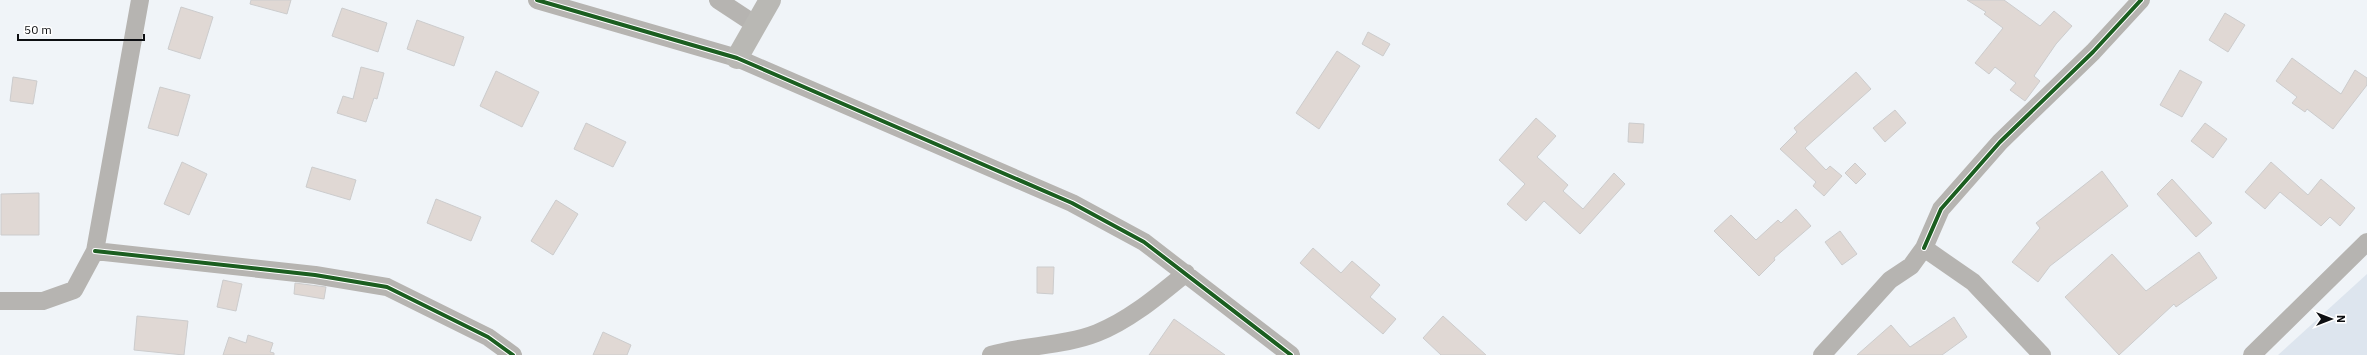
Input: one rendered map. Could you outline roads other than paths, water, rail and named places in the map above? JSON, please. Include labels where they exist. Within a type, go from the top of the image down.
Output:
[{"type":"main road","points":[[737,58],[770,0]]},
{"type":"street","points":[[0,301],[43,301],[74,290],[95,251],[140,0]]},
{"type":"street","points":[[537,0],[737,58],[1072,203],[1144,242],[1291,355]]},
{"type":"street","points":[[718,0],[756,25]]},
{"type":"street","points":[[1822,355],[1890,280],[1911,266],[1924,248],[1940,209],[2000,142],[2093,52],[2141,0]]},
{"type":"street","points":[[2252,355],[2367,242]]},
{"type":"street","points":[[1924,248],[1973,282],[2042,355]]},
{"type":"street","points":[[95,251],[315,275],[387,287],[488,337],[512,355]]},
{"type":"street","points":[[991,355],[1016,348],[1051,343],[1097,333],[1146,305],[1186,273]]}]
